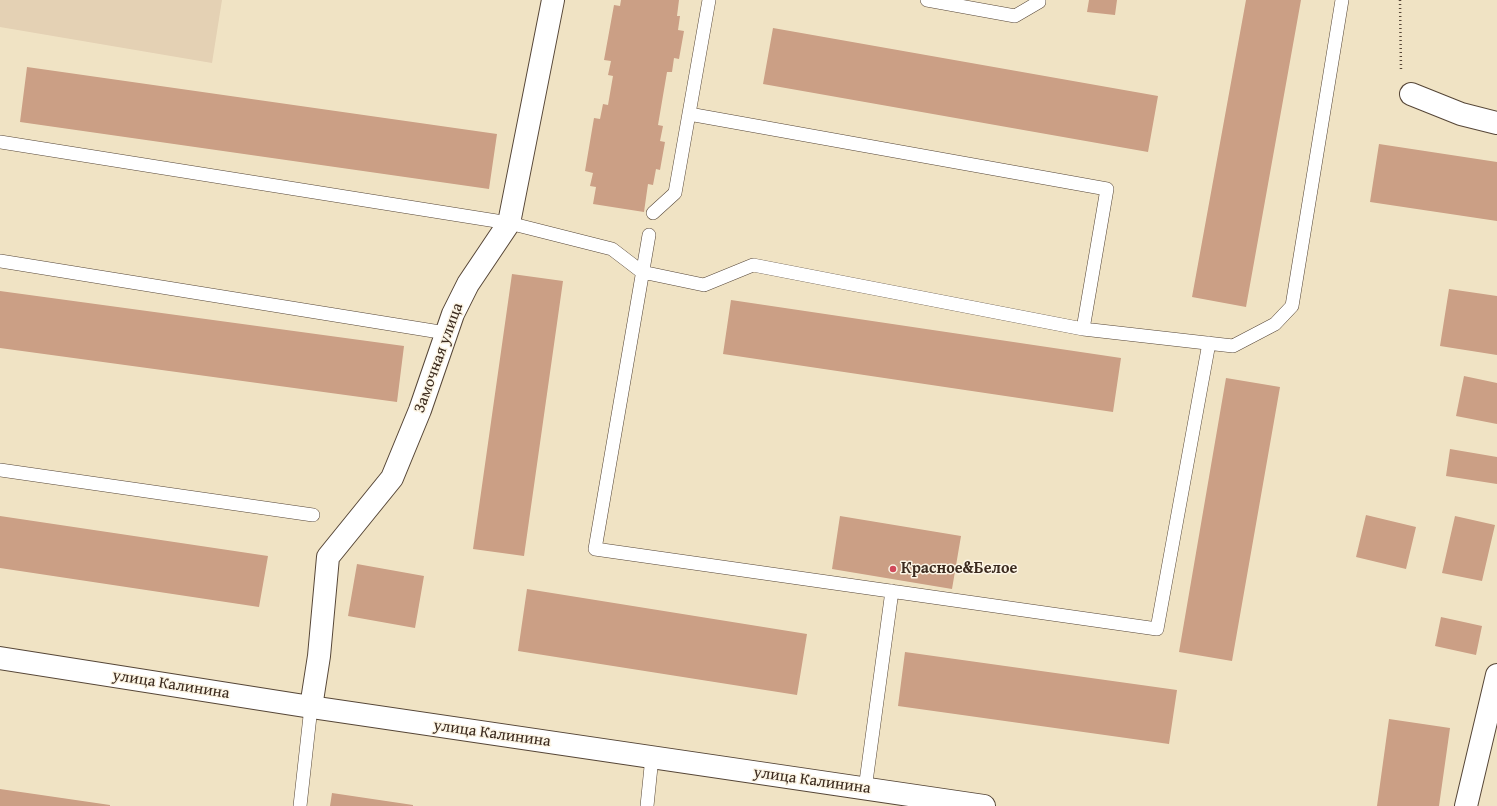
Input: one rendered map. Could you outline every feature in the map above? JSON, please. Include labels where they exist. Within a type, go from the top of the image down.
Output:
[{"type":"street","name":"Замочная улица","points":[[311,707],[319,656],[328,557],[392,478],[420,410],[453,314],[468,284],[509,223],[554,0]]},
{"type":"street","points":[[1411,94],[1461,114],[1497,123]]},
{"type":"street","name":"улица Калинина","points":[[0,658],[311,707],[984,806]]},
{"type":"street","points":[[1466,806],[1497,675]]},
{"type":"lane","points":[[653,213],[675,193],[709,0]]},
{"type":"lane","points":[[927,0],[1015,16],[1039,2],[1039,0]]},
{"type":"lane","points":[[0,142],[509,223],[612,249],[642,272],[704,285],[754,265],[1083,329],[1233,346],[1275,324],[1292,306],[1342,0]]},
{"type":"lane","points":[[689,114],[1107,189],[1083,329]]},
{"type":"lane","points":[[649,235],[595,549],[1157,629],[1209,343]]},
{"type":"lane","points":[[0,261],[446,333]]},
{"type":"lane","points":[[0,470],[313,515]]},
{"type":"lane","points":[[865,788],[892,591]]},
{"type":"lane","points":[[300,806],[311,707]]},
{"type":"lane","points":[[647,806],[652,757]]},
{"type":"path","points":[[1400,0],[1400,68],[1403,81],[1411,94]]},
{"type":"shaded area","points":[[0,0],[222,0],[212,63],[0,27]]},
{"type":"building","points":[[621,0],[679,0],[677,16],[680,16],[678,30],[684,31],[679,59],[674,58],[672,72],[667,72],[658,125],[663,126],[660,141],[665,142],[660,170],[656,169],[653,185],[648,184],[644,212],[593,204],[596,187],[590,186],[593,173],[585,171],[594,118],[600,119],[603,104],[608,105],[613,76],[608,75],[611,61],[604,60],[614,5],[620,6]]},
{"type":"building","points":[[1089,0],[1117,0],[1115,15],[1087,12]]},
{"type":"building","points":[[1246,0],[1301,0],[1246,307],[1192,297]]},
{"type":"building","points":[[773,28],[1158,96],[1148,152],[763,84]]},
{"type":"building","points":[[27,67],[497,134],[489,189],[20,122]]},
{"type":"building","points":[[1379,144],[1497,162],[1497,221],[1370,202]]},
{"type":"building","points":[[512,274],[563,281],[524,556],[473,549]]},
{"type":"building","points":[[1449,289],[1497,296],[1497,355],[1440,346]]},
{"type":"building","points":[[0,291],[404,346],[397,402],[0,348]]},
{"type":"building","points":[[731,300],[1121,358],[1113,412],[723,354]]},
{"type":"building","points":[[1464,376],[1497,383],[1497,424],[1456,416]]},
{"type":"building","points":[[1226,378],[1280,387],[1232,661],[1179,652]]},
{"type":"building","points":[[1450,449],[1497,457],[1497,484],[1446,476]]},
{"type":"building","points":[[1366,515],[1416,527],[1406,569],[1356,557]]},
{"type":"building","points":[[0,516],[268,556],[259,607],[0,568]]},
{"type":"building","points":[[840,516],[961,536],[952,589],[832,569]]},
{"type":"building","points":[[1455,516],[1495,525],[1482,581],[1442,573]]},
{"type":"building","points":[[357,564],[424,576],[415,628],[348,616]]},
{"type":"building","points":[[527,589],[807,634],[797,695],[518,651]]},
{"type":"building","points":[[1441,617],[1482,626],[1476,655],[1435,646]]},
{"type":"building","points":[[905,652],[1177,690],[1169,744],[898,706]]},
{"type":"building","points":[[1389,719],[1450,728],[1439,806],[1377,806]]},
{"type":"building","points":[[0,789],[110,805],[110,806],[0,806]]},
{"type":"building","points":[[332,793],[413,805],[413,806],[330,806]]},
{"type":"place","name":"Красное&Белое","points":[[893,569]]}]
